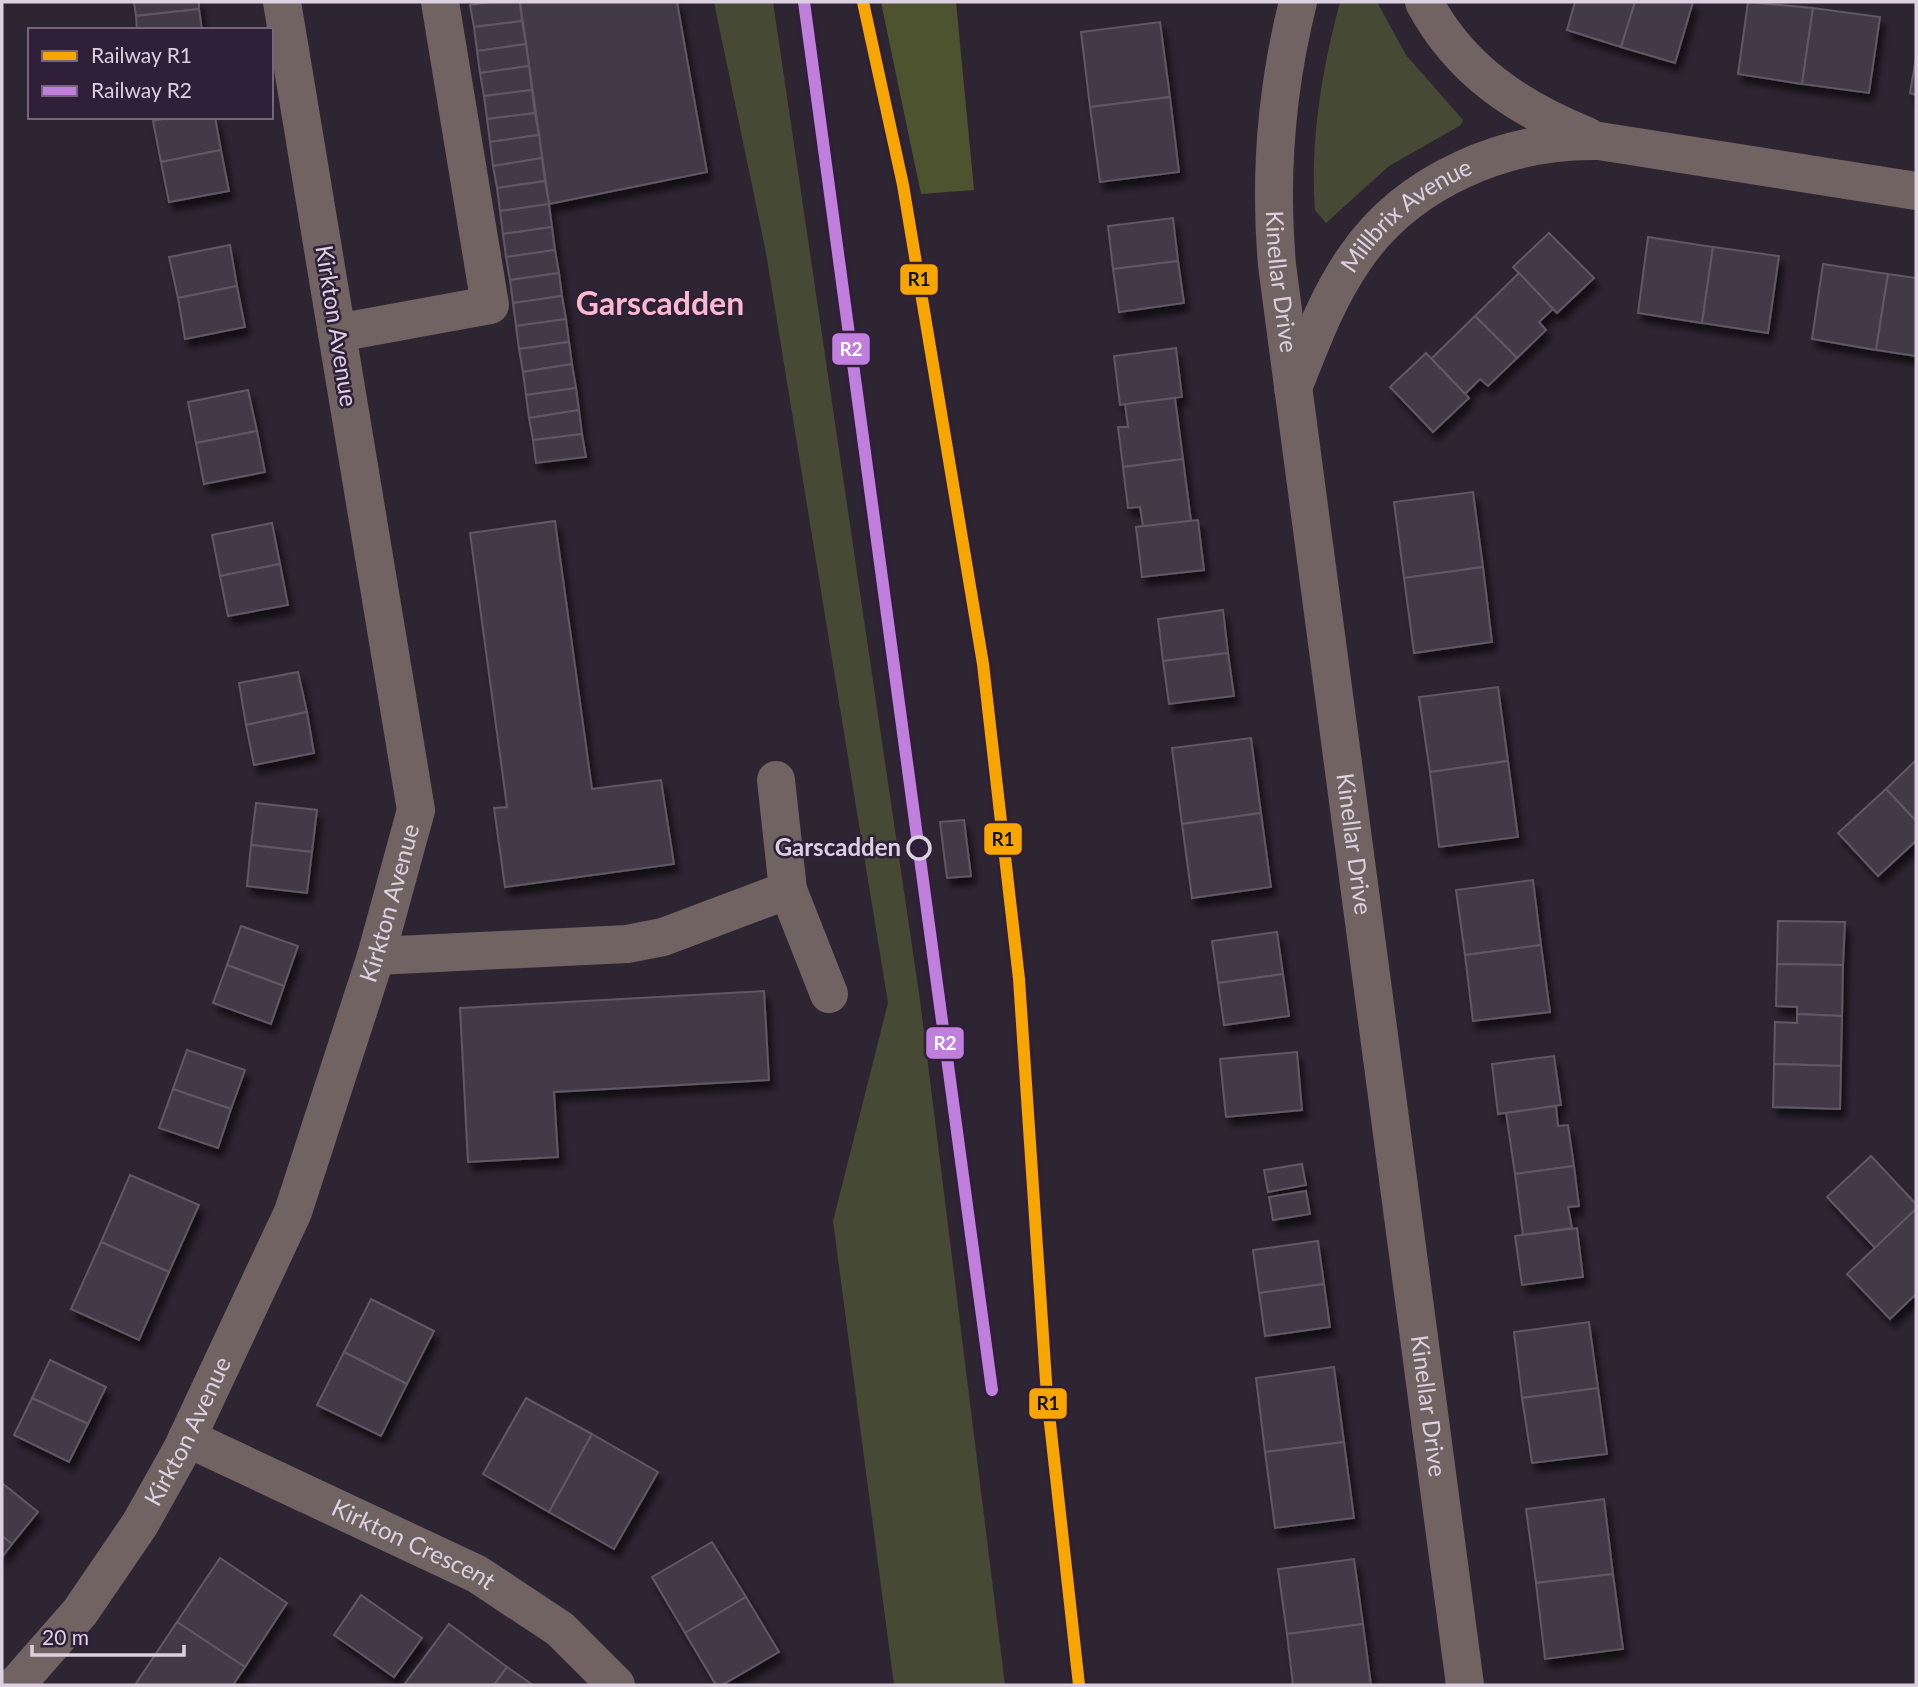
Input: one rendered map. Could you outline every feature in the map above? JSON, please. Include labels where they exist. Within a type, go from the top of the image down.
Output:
[{"type":"street","name":"Kirkton Avenue","points":[[16,1685],[80,1612],[140,1524],[187,1438],[293,1212],[376,956],[416,810],[282,2]]},
{"type":"street","points":[[337,333],[490,305],[440,2]]},
{"type":"street","name":"Kinellar Drive","points":[[1298,2],[1279,87],[1272,180],[1273,219],[1292,391],[1465,1685]]},
{"type":"street","name":"Millbrix Avenue","points":[[1424,2],[1451,44],[1492,85],[1542,118],[1599,141]]},
{"type":"street","name":"Millbrix Avenue","points":[[1292,391],[1320,320],[1338,285],[1371,237],[1408,203],[1460,170],[1507,152],[1555,142],[1599,141],[1916,191]]},
{"type":"street","points":[[776,780],[788,890],[829,995]]},
{"type":"street","points":[[376,956],[627,944],[663,937],[788,890]]},
{"type":"street","name":"Kirkton Crescent","points":[[187,1438],[477,1574],[560,1629],[616,1685]]},
{"type":"green space","points":[[714,2],[773,2],[920,1000],[1005,1685],[894,1685],[833,1221],[888,1003],[766,253]]},
{"type":"green space","points":[[881,2],[956,2],[974,190],[921,194]]},
{"type":"green space","points":[[1340,2],[1377,2],[1406,55],[1463,120],[1461,125],[1389,166],[1326,223],[1315,210],[1314,158],[1323,79]]},
{"type":"building","points":[[134,2],[199,2],[199,9],[136,16]]},
{"type":"building","points":[[520,2],[522,21],[474,27],[470,5]]},
{"type":"building","points":[[520,2],[677,2],[707,172],[549,204]]},
{"type":"building","points":[[1575,2],[1635,2],[1621,47],[1567,30]]},
{"type":"building","points":[[1635,2],[1693,2],[1675,63],[1621,47]]},
{"type":"building","points":[[1748,2],[1813,8],[1802,84],[1738,74]]},
{"type":"building","points":[[1813,8],[1880,17],[1869,93],[1802,84]]},
{"type":"building","points":[[199,9],[202,28],[137,28],[136,16]]},
{"type":"building","points":[[522,21],[526,44],[477,51],[474,27]]},
{"type":"building","points":[[1160,22],[1170,97],[1090,107],[1081,32]]},
{"type":"building","points":[[526,44],[529,66],[480,73],[477,51]]},
{"type":"building","points":[[1916,58],[1916,95],[1910,93]]},
{"type":"building","points":[[529,66],[532,90],[484,96],[480,73]]},
{"type":"building","points":[[532,90],[535,113],[487,119],[484,96]]},
{"type":"building","points":[[1170,97],[1179,172],[1100,182],[1090,107]]},
{"type":"building","points":[[535,113],[539,135],[490,142],[487,119]]},
{"type":"building","points":[[215,119],[221,150],[161,162],[153,121]]},
{"type":"building","points":[[539,135],[542,158],[493,166],[490,142]]},
{"type":"building","points":[[221,150],[229,191],[169,202],[161,162]]},
{"type":"building","points":[[542,158],[545,181],[497,188],[493,166]]},
{"type":"building","points":[[545,181],[549,204],[500,211],[497,188]]},
{"type":"building","points":[[549,204],[552,227],[503,234],[500,211]]},
{"type":"building","points":[[1173,218],[1178,261],[1113,269],[1108,226]]},
{"type":"building","points":[[552,227],[555,250],[506,257],[503,234]]},
{"type":"building","points":[[1549,233],[1594,278],[1557,313],[1513,267]]},
{"type":"building","points":[[1648,237],[1713,247],[1702,323],[1638,313]]},
{"type":"building","points":[[230,245],[237,286],[178,298],[169,257]]},
{"type":"building","points":[[1713,247],[1779,256],[1768,333],[1702,323]]},
{"type":"building","points":[[555,250],[559,273],[510,280],[506,257]]},
{"type":"building","points":[[1178,261],[1184,303],[1119,312],[1113,269]]},
{"type":"building","points":[[1823,264],[1888,274],[1876,350],[1812,339]]},
{"type":"building","points":[[559,273],[562,296],[513,303],[510,280]]},
{"type":"building","points":[[1519,273],[1553,309],[1539,322],[1546,330],[1517,358],[1475,316]]},
{"type":"building","points":[[1888,274],[1916,278],[1916,356],[1876,350]]},
{"type":"building","points":[[237,286],[245,327],[185,339],[178,298]]},
{"type":"building","points":[[562,296],[566,319],[516,326],[513,303]]},
{"type":"building","points":[[1475,316],[1517,358],[1488,386],[1480,379],[1465,394],[1431,359]]},
{"type":"building","points":[[566,319],[569,342],[519,349],[516,326]]},
{"type":"building","points":[[569,342],[572,364],[523,372],[519,349]]},
{"type":"building","points":[[1176,348],[1182,397],[1120,405],[1114,356]]},
{"type":"building","points":[[1426,353],[1469,398],[1433,432],[1390,387]]},
{"type":"building","points":[[572,364],[576,388],[526,395],[523,372]]},
{"type":"building","points":[[576,388],[579,410],[529,418],[526,395]]},
{"type":"building","points":[[248,390],[257,431],[196,443],[188,402]]},
{"type":"building","points":[[1175,398],[1183,459],[1123,467],[1118,427],[1128,427],[1125,404]]},
{"type":"building","points":[[579,410],[582,434],[533,440],[529,418]]},
{"type":"building","points":[[257,431],[265,472],[204,484],[196,443]]},
{"type":"building","points":[[582,434],[586,457],[536,463],[533,440]]},
{"type":"building","points":[[1183,459],[1191,521],[1143,527],[1140,507],[1128,508],[1123,467]]},
{"type":"building","points":[[1473,492],[1483,567],[1404,578],[1394,502]]},
{"type":"building","points":[[1198,520],[1204,570],[1142,577],[1136,527]]},
{"type":"building","points":[[555,521],[592,789],[661,780],[674,864],[505,887],[494,808],[507,807],[470,533]]},
{"type":"building","points":[[272,523],[280,564],[220,576],[212,535]]},
{"type":"building","points":[[280,564],[288,605],[228,616],[220,576]]},
{"type":"building","points":[[1483,567],[1492,642],[1414,653],[1404,578]]},
{"type":"building","points":[[1223,610],[1228,653],[1163,661],[1158,619]]},
{"type":"building","points":[[1228,653],[1234,696],[1169,704],[1163,661]]},
{"type":"building","points":[[298,672],[307,712],[246,725],[239,683]]},
{"type":"building","points":[[1498,687],[1508,761],[1430,772],[1419,697]]},
{"type":"building","points":[[307,712],[314,753],[254,765],[246,725]]},
{"type":"building","points":[[1251,738],[1261,813],[1182,824],[1172,748]]},
{"type":"building","points":[[1916,760],[1916,821],[1886,789]]},
{"type":"building","points":[[1508,761],[1518,837],[1439,847],[1430,772]]},
{"type":"building","points":[[1886,789],[1916,821],[1916,841],[1878,876],[1838,833]]},
{"type":"building","points":[[256,803],[317,810],[312,852],[251,845]]},
{"type":"building","points":[[1261,813],[1271,887],[1192,898],[1182,824]]},
{"type":"building","points":[[964,820],[971,876],[947,878],[940,822]]},
{"type":"building","points":[[251,845],[312,852],[307,893],[247,886]]},
{"type":"building","points":[[1533,880],[1541,945],[1465,955],[1456,890]]},
{"type":"building","points":[[1778,921],[1845,922],[1843,965],[1777,964]]},
{"type":"building","points":[[241,926],[298,946],[284,986],[227,965]]},
{"type":"building","points":[[1277,932],[1283,974],[1218,983],[1212,941]]},
{"type":"building","points":[[1541,945],[1550,1012],[1473,1021],[1465,955]]},
{"type":"building","points":[[1777,964],[1843,965],[1842,1016],[1797,1014],[1797,1007],[1776,1006]]},
{"type":"building","points":[[227,965],[284,986],[271,1024],[213,1003]]},
{"type":"building","points":[[1283,974],[1289,1016],[1224,1025],[1218,983]]},
{"type":"building","points":[[764,991],[769,1080],[554,1092],[558,1157],[468,1162],[460,1008]]},
{"type":"building","points":[[1797,1014],[1842,1016],[1841,1066],[1774,1064],[1775,1022],[1797,1023]]},
{"type":"building","points":[[187,1050],[245,1070],[231,1109],[173,1089]]},
{"type":"building","points":[[1297,1052],[1302,1110],[1226,1117],[1220,1059]]},
{"type":"building","points":[[1554,1056],[1561,1105],[1498,1114],[1492,1064]]},
{"type":"building","points":[[1774,1064],[1841,1066],[1840,1109],[1773,1107]]},
{"type":"building","points":[[173,1089],[231,1109],[218,1148],[159,1128]]},
{"type":"building","points":[[1556,1106],[1558,1126],[1568,1125],[1574,1166],[1515,1174],[1506,1113]]},
{"type":"building","points":[[1871,1156],[1916,1204],[1916,1209],[1875,1248],[1827,1197]]},
{"type":"building","points":[[1302,1164],[1306,1185],[1268,1192],[1264,1170]]},
{"type":"building","points":[[1574,1166],[1579,1206],[1568,1207],[1572,1228],[1523,1235],[1515,1174]]},
{"type":"building","points":[[130,1175],[199,1205],[169,1272],[101,1242]]},
{"type":"building","points":[[1306,1191],[1310,1214],[1273,1220],[1269,1197]]},
{"type":"building","points":[[1916,1209],[1916,1294],[1890,1319],[1847,1274]]},
{"type":"building","points":[[1577,1228],[1583,1277],[1522,1285],[1515,1236]]},
{"type":"building","points":[[1318,1241],[1324,1284],[1259,1293],[1253,1250]]},
{"type":"building","points":[[101,1242],[169,1272],[139,1340],[71,1309]]},
{"type":"building","points":[[1324,1284],[1330,1327],[1265,1336],[1259,1293]]},
{"type":"building","points":[[371,1299],[434,1331],[407,1384],[344,1352]]},
{"type":"building","points":[[1589,1322],[1598,1388],[1522,1398],[1514,1332]]},
{"type":"building","points":[[344,1352],[407,1384],[381,1436],[317,1405]]},
{"type":"building","points":[[50,1360],[106,1387],[88,1424],[32,1398]]},
{"type":"building","points":[[1334,1367],[1344,1442],[1265,1452],[1256,1378]]},
{"type":"building","points":[[1598,1388],[1607,1454],[1532,1463],[1522,1398]]},
{"type":"building","points":[[32,1398],[88,1424],[69,1462],[14,1435]]},
{"type":"building","points":[[526,1398],[592,1434],[549,1512],[483,1474]]},
{"type":"building","points":[[592,1434],[658,1472],[614,1549],[549,1512]]},
{"type":"building","points":[[1344,1442],[1354,1518],[1275,1528],[1265,1452]]},
{"type":"building","points":[[2,1483],[38,1512],[12,1544],[2,1536]]},
{"type":"building","points":[[1604,1499],[1613,1574],[1536,1583],[1526,1509]]},
{"type":"building","points":[[2,1536],[12,1544],[2,1557]]},
{"type":"building","points":[[712,1542],[746,1597],[685,1633],[652,1577]]},
{"type":"building","points":[[220,1558],[287,1603],[245,1667],[177,1622]]},
{"type":"building","points":[[1354,1559],[1363,1624],[1287,1634],[1278,1569]]},
{"type":"building","points":[[1613,1574],[1623,1649],[1545,1659],[1536,1583]]},
{"type":"building","points":[[361,1595],[422,1638],[394,1677],[334,1635]]},
{"type":"building","points":[[746,1597],[779,1652],[722,1685],[716,1685],[685,1633]]},
{"type":"building","points":[[177,1622],[245,1667],[233,1685],[135,1685]]},
{"type":"building","points":[[449,1624],[507,1667],[494,1685],[404,1685]]},
{"type":"building","points":[[1363,1624],[1371,1685],[1293,1685],[1287,1634]]},
{"type":"building","points":[[507,1667],[533,1685],[494,1685]]},
{"type":"rail line","name":"R2","points":[[804,2],[992,1390]]},
{"type":"rail line","name":"R1","points":[[863,2],[903,185],[983,664],[1019,979],[1047,1396],[1079,1685]]},
{"type":"place","name":"Garscadden","points":[[919,848]]},
{"type":"district","name":"Garscadden","points":[[660,304]]}]
